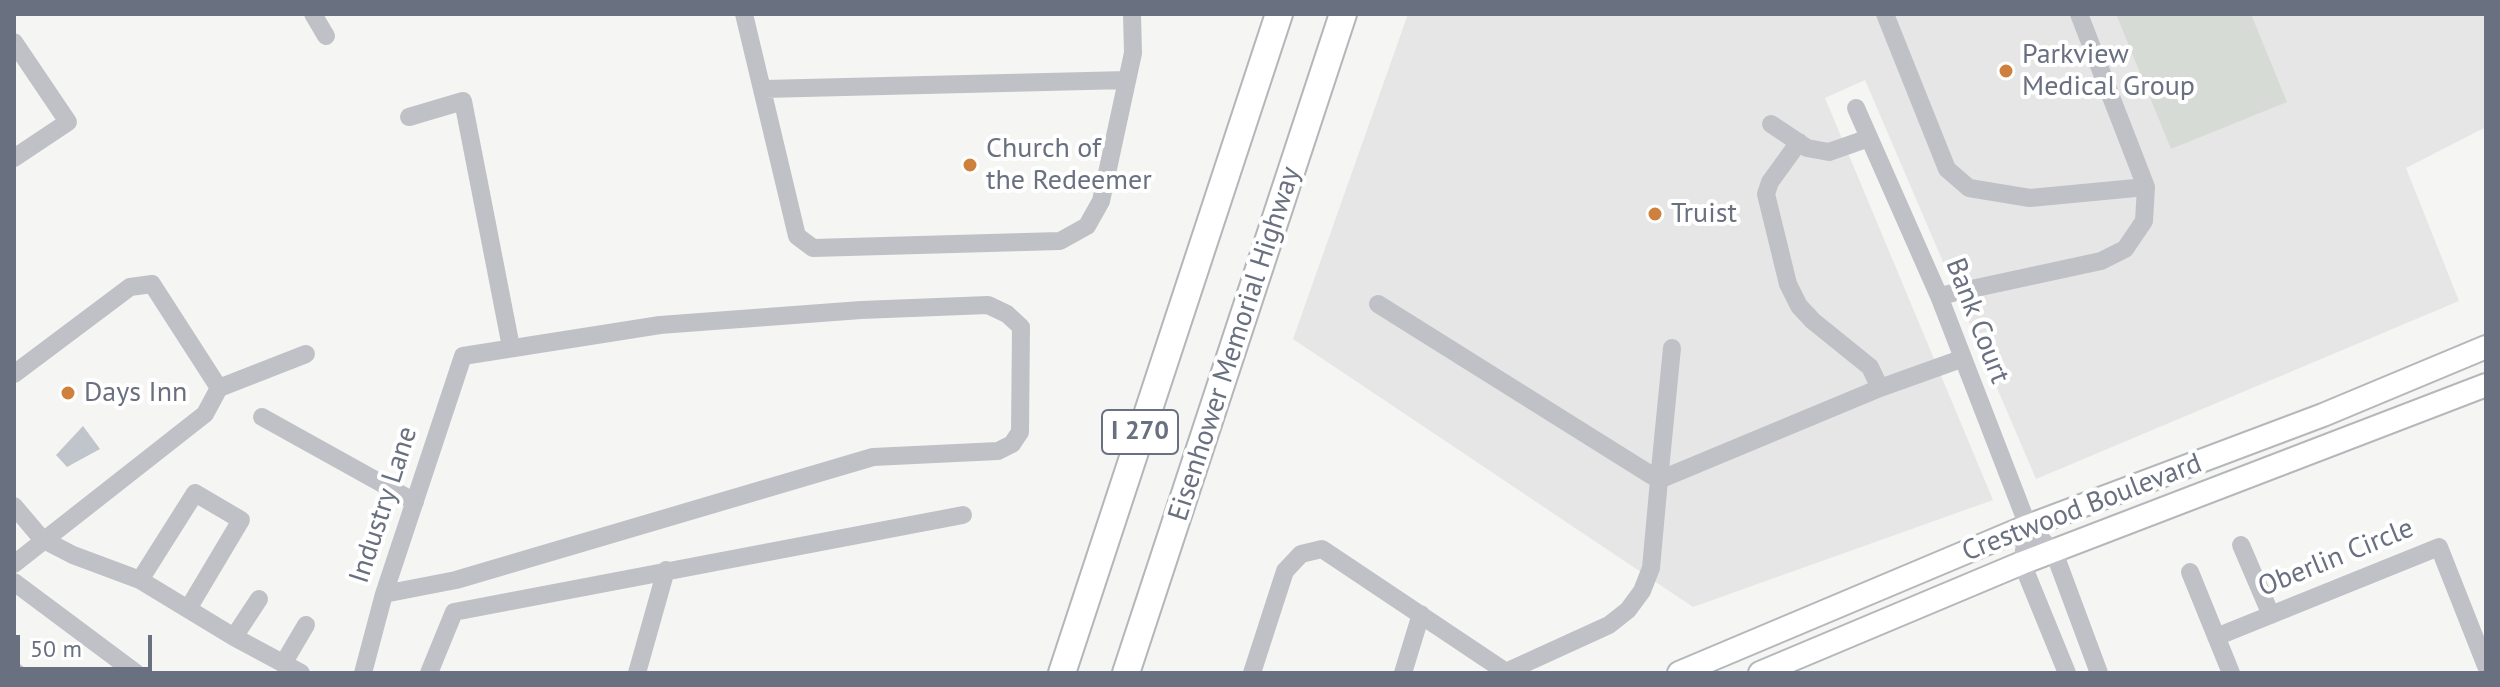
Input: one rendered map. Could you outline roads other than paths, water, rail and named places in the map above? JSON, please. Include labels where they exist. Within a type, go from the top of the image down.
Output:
[{"type":"highway","name":"I 270","points":[[1062,673],[1279,14]]},
{"type":"highway","name":"Eisenhower Memorial Highway","points":[[1126,673],[1343,14]]},
{"type":"main road","name":"Crestwood Boulevard","points":[[1679,673],[2028,526],[2323,415],[2486,347]]},
{"type":"main road","name":"Crestwood Boulevard","points":[[1760,673],[2022,563],[2482,388]]},
{"type":"street","points":[[313,14],[326,36]]},
{"type":"street","points":[[744,14],[797,236],[813,248],[1060,241],[1087,226],[1101,201],[1133,53],[1132,14]]},
{"type":"street","points":[[1885,14],[1947,169],[1969,188],[2030,198],[2146,187]]},
{"type":"street","points":[[1939,296],[2101,261],[2125,249],[2144,221],[2146,187],[2079,14]]},
{"type":"street","points":[[14,42],[68,122],[14,158]]},
{"type":"street","points":[[764,89],[1127,80]]},
{"type":"street","points":[[384,594],[456,580],[873,457],[998,451],[1012,444],[1020,432],[1021,327],[1007,314],[988,305],[660,325],[511,347],[463,101],[409,117]]},
{"type":"street","name":"Bank Court","points":[[1856,108],[1939,296],[2028,526]]},
{"type":"street","points":[[1771,124],[1799,142],[1829,152],[1869,138]]},
{"type":"street","points":[[1799,142],[1770,182],[1766,194],[1788,284],[1799,306],[1813,321],[1870,367],[1880,388]]},
{"type":"street","points":[[14,374],[130,287],[152,284],[219,388]]},
{"type":"street","points":[[1378,304],[1659,480]]},
{"type":"street","name":"Industry Lane","points":[[363,673],[384,594],[463,356],[511,347]]},
{"type":"street","points":[[1252,673],[1285,571],[1301,554],[1322,549],[1506,672],[1609,625],[1628,610],[1642,591],[1651,568],[1672,348]]},
{"type":"street","points":[[14,564],[205,414],[219,388],[306,354]]},
{"type":"street","points":[[1659,480],[1880,388],[1961,359]]},
{"type":"street","points":[[262,417],[415,502]]},
{"type":"street","points":[[140,580],[195,493],[241,520],[188,609]]},
{"type":"street","points":[[14,506],[42,539],[73,555],[140,580],[301,673]]},
{"type":"street","points":[[429,673],[454,612],[963,515]]},
{"type":"street","points":[[2028,526],[2054,552],[2099,673]]},
{"type":"street","points":[[2028,526],[2022,563],[2067,673]]},
{"type":"street","points":[[2241,545],[2271,615]]},
{"type":"street","name":"Oberlin Circle","points":[[2216,637],[2439,547],[2486,666]]},
{"type":"street","points":[[637,673],[666,570]]},
{"type":"street","points":[[2190,572],[2231,673]]},
{"type":"street","points":[[14,582],[136,673]]},
{"type":"street","points":[[234,637],[259,599]]},
{"type":"street","points":[[1403,673],[1421,614]]},
{"type":"street","points":[[283,664],[306,625]]},
{"type":"place","name":"Parkview Medical Group","points":[[2006,71]]},
{"type":"place","name":"Church of the Redeemer","points":[[970,165]]},
{"type":"place","name":"Truist","points":[[1655,214]]},
{"type":"place","name":"Days Inn","points":[[68,393]]}]
